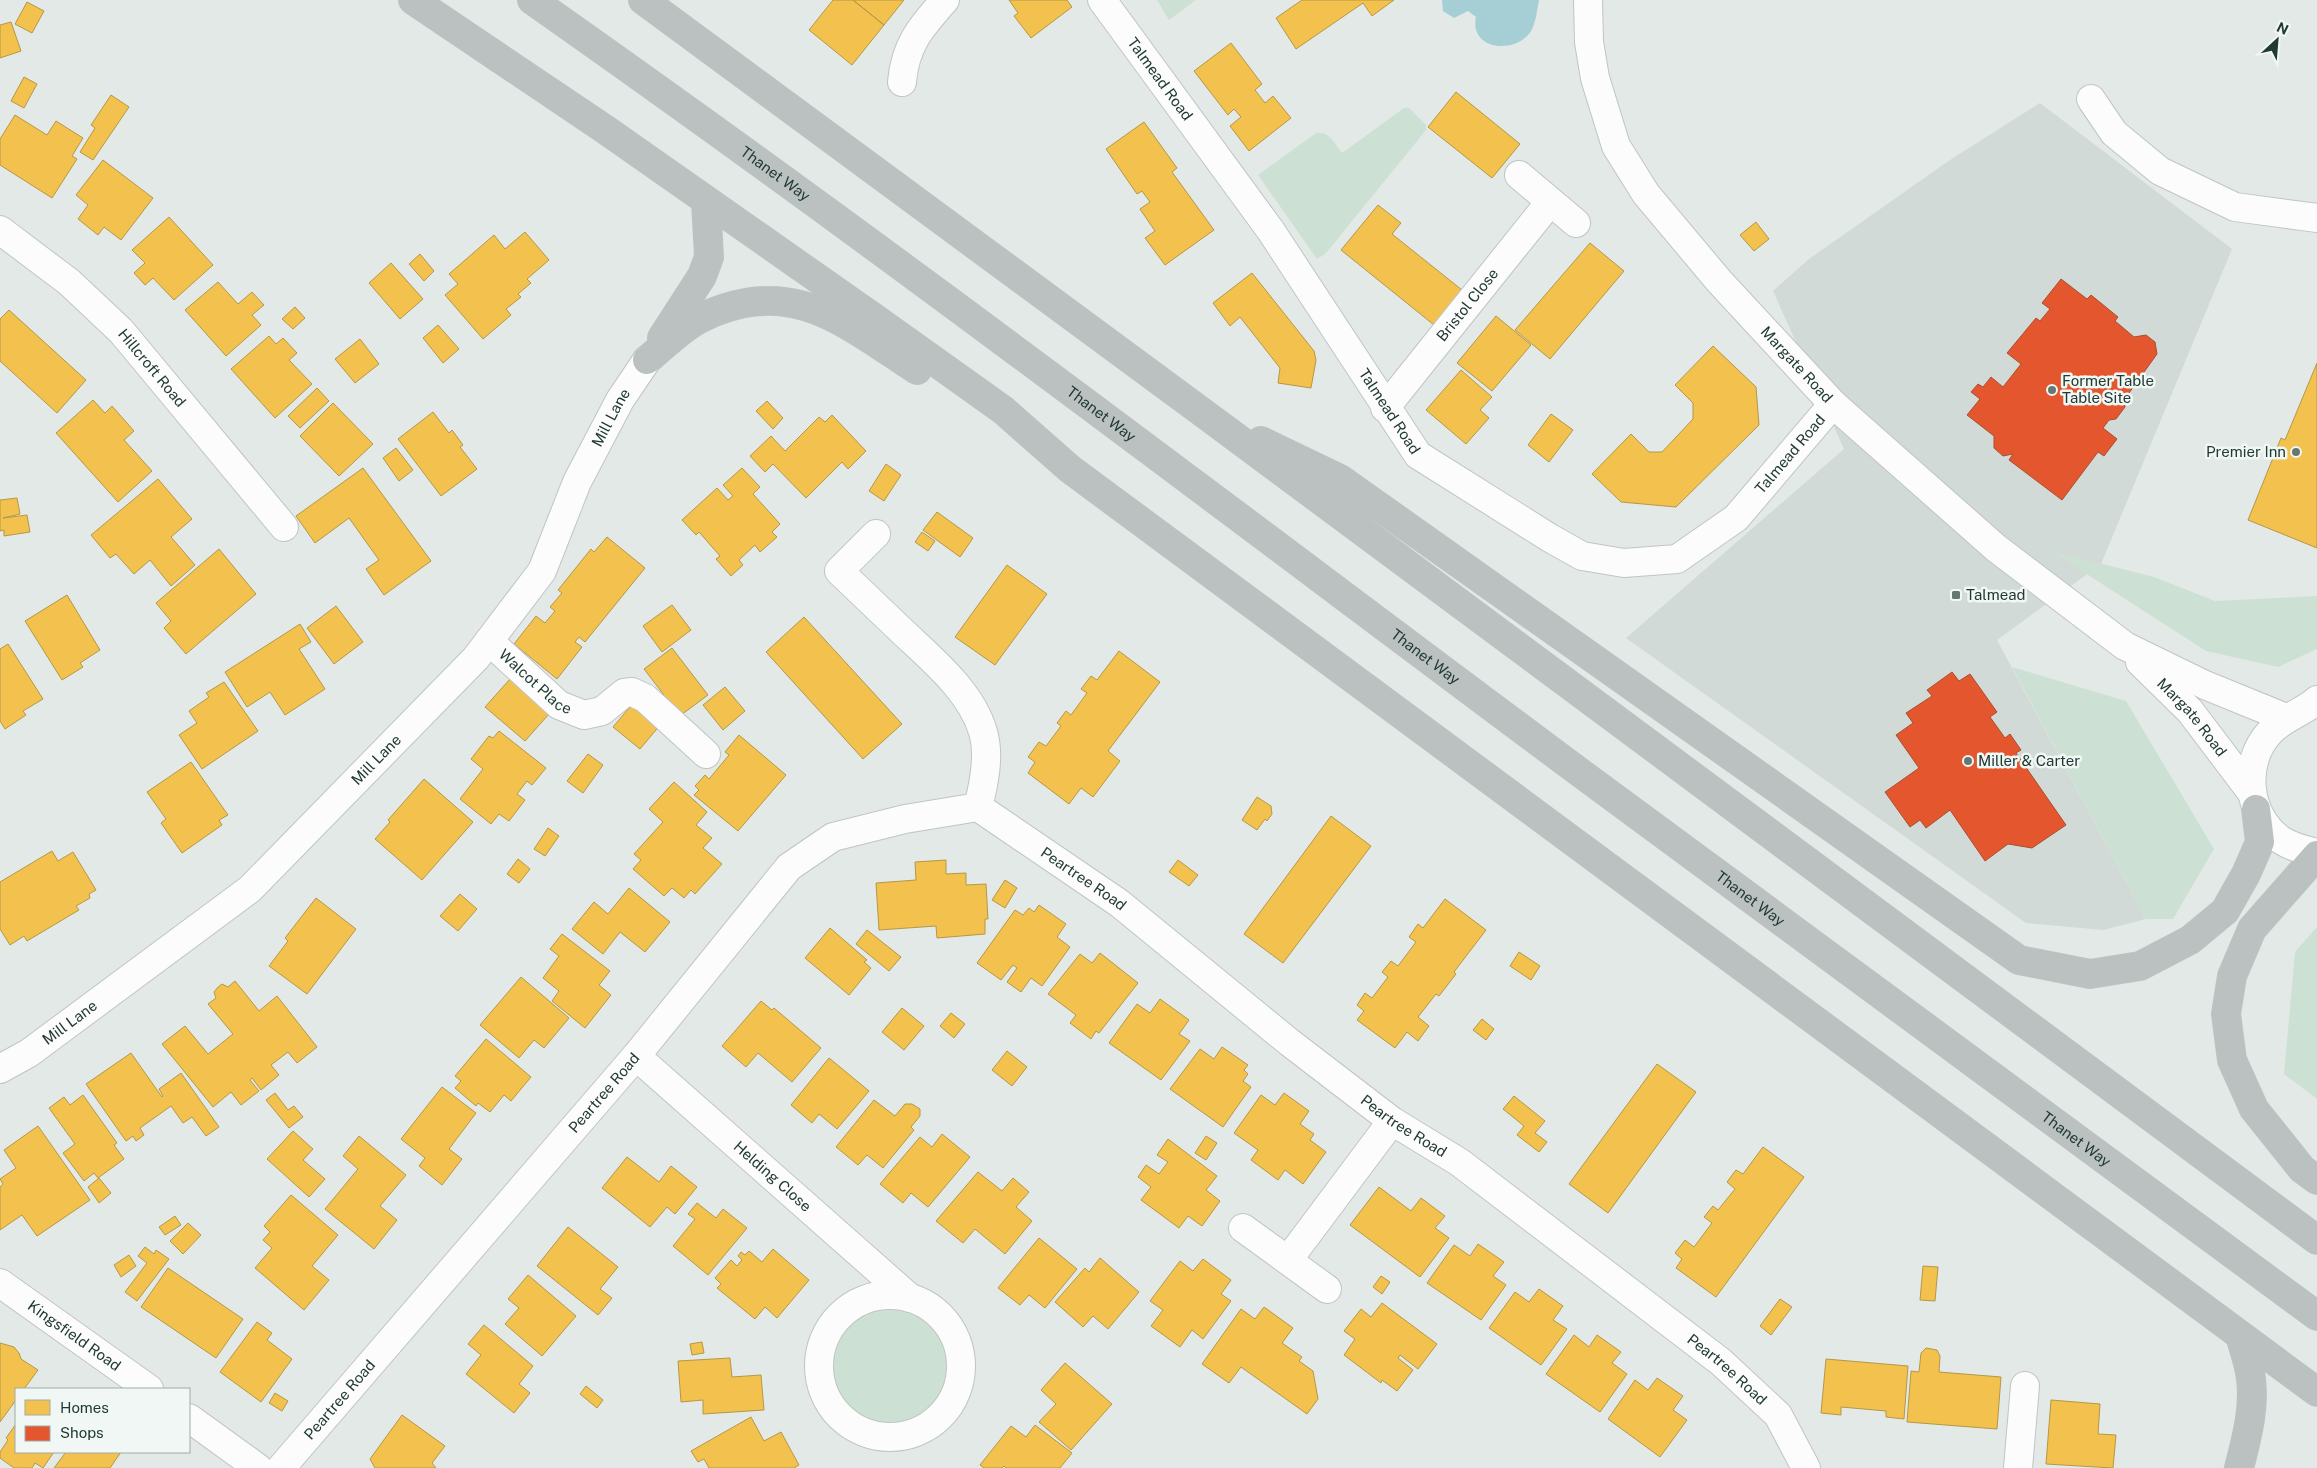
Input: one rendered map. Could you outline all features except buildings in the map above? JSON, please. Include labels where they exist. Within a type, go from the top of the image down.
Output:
[{"type":"highway","points":[[413,0],[606,130],[1003,410],[1070,469]]},
{"type":"highway","name":"Thanet Way","points":[[532,0],[647,81],[1008,345],[1585,776],[2317,1316]]},
{"type":"highway","points":[[643,0],[1206,414],[2317,1240]]},
{"type":"highway","points":[[647,360],[702,276],[709,256],[706,202]]},
{"type":"highway","points":[[647,360],[701,318],[744,303],[769,300],[798,303],[840,321],[1070,469],[2317,1392]]},
{"type":"highway","points":[[1206,414],[1340,479],[2019,960],[2090,974],[2140,966],[2190,940],[2225,910],[2246,874],[2260,842],[2254,801]]},
{"type":"highway","points":[[2317,854],[2252,929],[2232,976],[2226,1014],[2232,1060],[2254,1109],[2302,1169],[2317,1180]]},
{"type":"highway","points":[[2239,1468],[2250,1422],[2252,1396],[2250,1372],[2242,1338]]},
{"type":"street","points":[[902,82],[903,66],[909,47],[930,17],[945,0]]},
{"type":"street","name":"Talmead Road","points":[[1102,0],[1271,231],[1319,301],[1385,408],[1418,455],[1524,524],[1582,556],[1624,563],[1677,559],[1736,518],[1833,404]]},
{"type":"street","name":"Margate Road","points":[[1588,0],[1594,78],[1616,146],[1646,194],[1719,281],[1833,404],[1996,548],[2125,646],[2190,712],[2254,801],[2267,826],[2281,840],[2299,849],[2317,854]]},
{"type":"street","points":[[2092,99],[2114,133],[2160,171],[2235,207],[2317,218]]},
{"type":"street","points":[[1519,175],[1576,223]]},
{"type":"street","name":"Bristol Close","points":[[1385,408],[1550,202]]},
{"type":"street","name":"Hillcroft Road","points":[[2,236],[69,282],[121,330],[284,527]]},
{"type":"street","name":"Mill Lane","points":[[0,1069],[29,1053],[250,889],[476,658],[542,571],[577,482],[620,400],[647,360]]},
{"type":"street","points":[[876,534],[839,571],[946,672],[967,699],[983,731],[986,756],[983,787],[978,807]]},
{"type":"street","name":"Walcot Place","points":[[490,641],[559,705],[584,715],[602,711],[624,693],[632,692],[644,698],[706,754]]},
{"type":"street","name":"Margate Road","points":[[2125,646],[2205,685],[2306,710]]},
{"type":"street","points":[[2254,801],[2251,772],[2258,750],[2269,732],[2306,710]]},
{"type":"street","name":"Peartree Road","points":[[281,1468],[636,1056],[789,866],[833,837],[906,818],[978,807],[1119,904],[1289,1042],[1392,1122],[1459,1162],[1721,1362],[1778,1415],[1806,1468]]},
{"type":"street","name":"Helding Close","points":[[636,1056],[910,1298],[932,1308],[950,1326],[960,1348],[962,1372],[956,1396],[942,1416],[923,1430],[899,1438],[875,1436],[854,1428],[836,1414],[823,1394],[818,1372],[820,1348],[829,1327],[845,1310],[865,1299],[888,1294],[910,1298]]},
{"type":"street","points":[[1288,1260],[1392,1122]]},
{"type":"street","points":[[1243,1228],[1327,1288]]},
{"type":"street","name":"Kingsfield Road","points":[[0,1283],[147,1388]]},
{"type":"street","points":[[2018,1468],[2025,1386]]},
{"type":"street","points":[[190,1419],[258,1468]]},
{"type":"shaded area","points":[[2040,103],[2232,249],[2101,564],[1997,640],[2146,919],[2103,930],[2026,923],[1626,638],[1844,449],[1773,291],[1809,259],[1950,160]]},
{"type":"green space","points":[[1157,0],[1196,0],[1169,20]]},
{"type":"green space","points":[[1404,108],[1409,108],[1426,125],[1426,130],[1325,254],[1317,259],[1258,175],[1316,133],[1328,136],[1342,153]]},
{"type":"green space","points":[[2051,551],[2154,577],[2215,601],[2317,596],[2317,649],[2278,667],[2206,651]]},
{"type":"green space","points":[[2012,667],[2126,701],[2214,849],[2173,919],[2146,919]]},
{"type":"green space","points":[[2317,927],[2317,1099],[2284,1074],[2295,952]]},
{"type":"green space","points":[[890,1295],[904,1296],[917,1300],[930,1307],[940,1316],[949,1326],[956,1339],[960,1352],[960,1380],[956,1393],[949,1406],[940,1416],[930,1425],[917,1432],[904,1436],[890,1437],[876,1436],[863,1432],[850,1425],[840,1416],[831,1406],[824,1393],[820,1380],[819,1366],[820,1352],[824,1339],[831,1326],[840,1316],[850,1307],[863,1300],[876,1296]]},
{"type":"water","points":[[1442,0],[1539,0],[1531,31],[1524,39],[1515,44],[1505,46],[1486,42],[1476,28],[1476,17],[1468,11],[1454,18],[1443,11]]},
{"type":"place","name":"Former Table Table Site","points":[[2052,390]]},
{"type":"place","name":"Premier Inn","points":[[2296,452]]},
{"type":"place","name":"Talmead","points":[[1956,595]]},
{"type":"place","name":"Miller & Carter","points":[[1968,761]]}]
